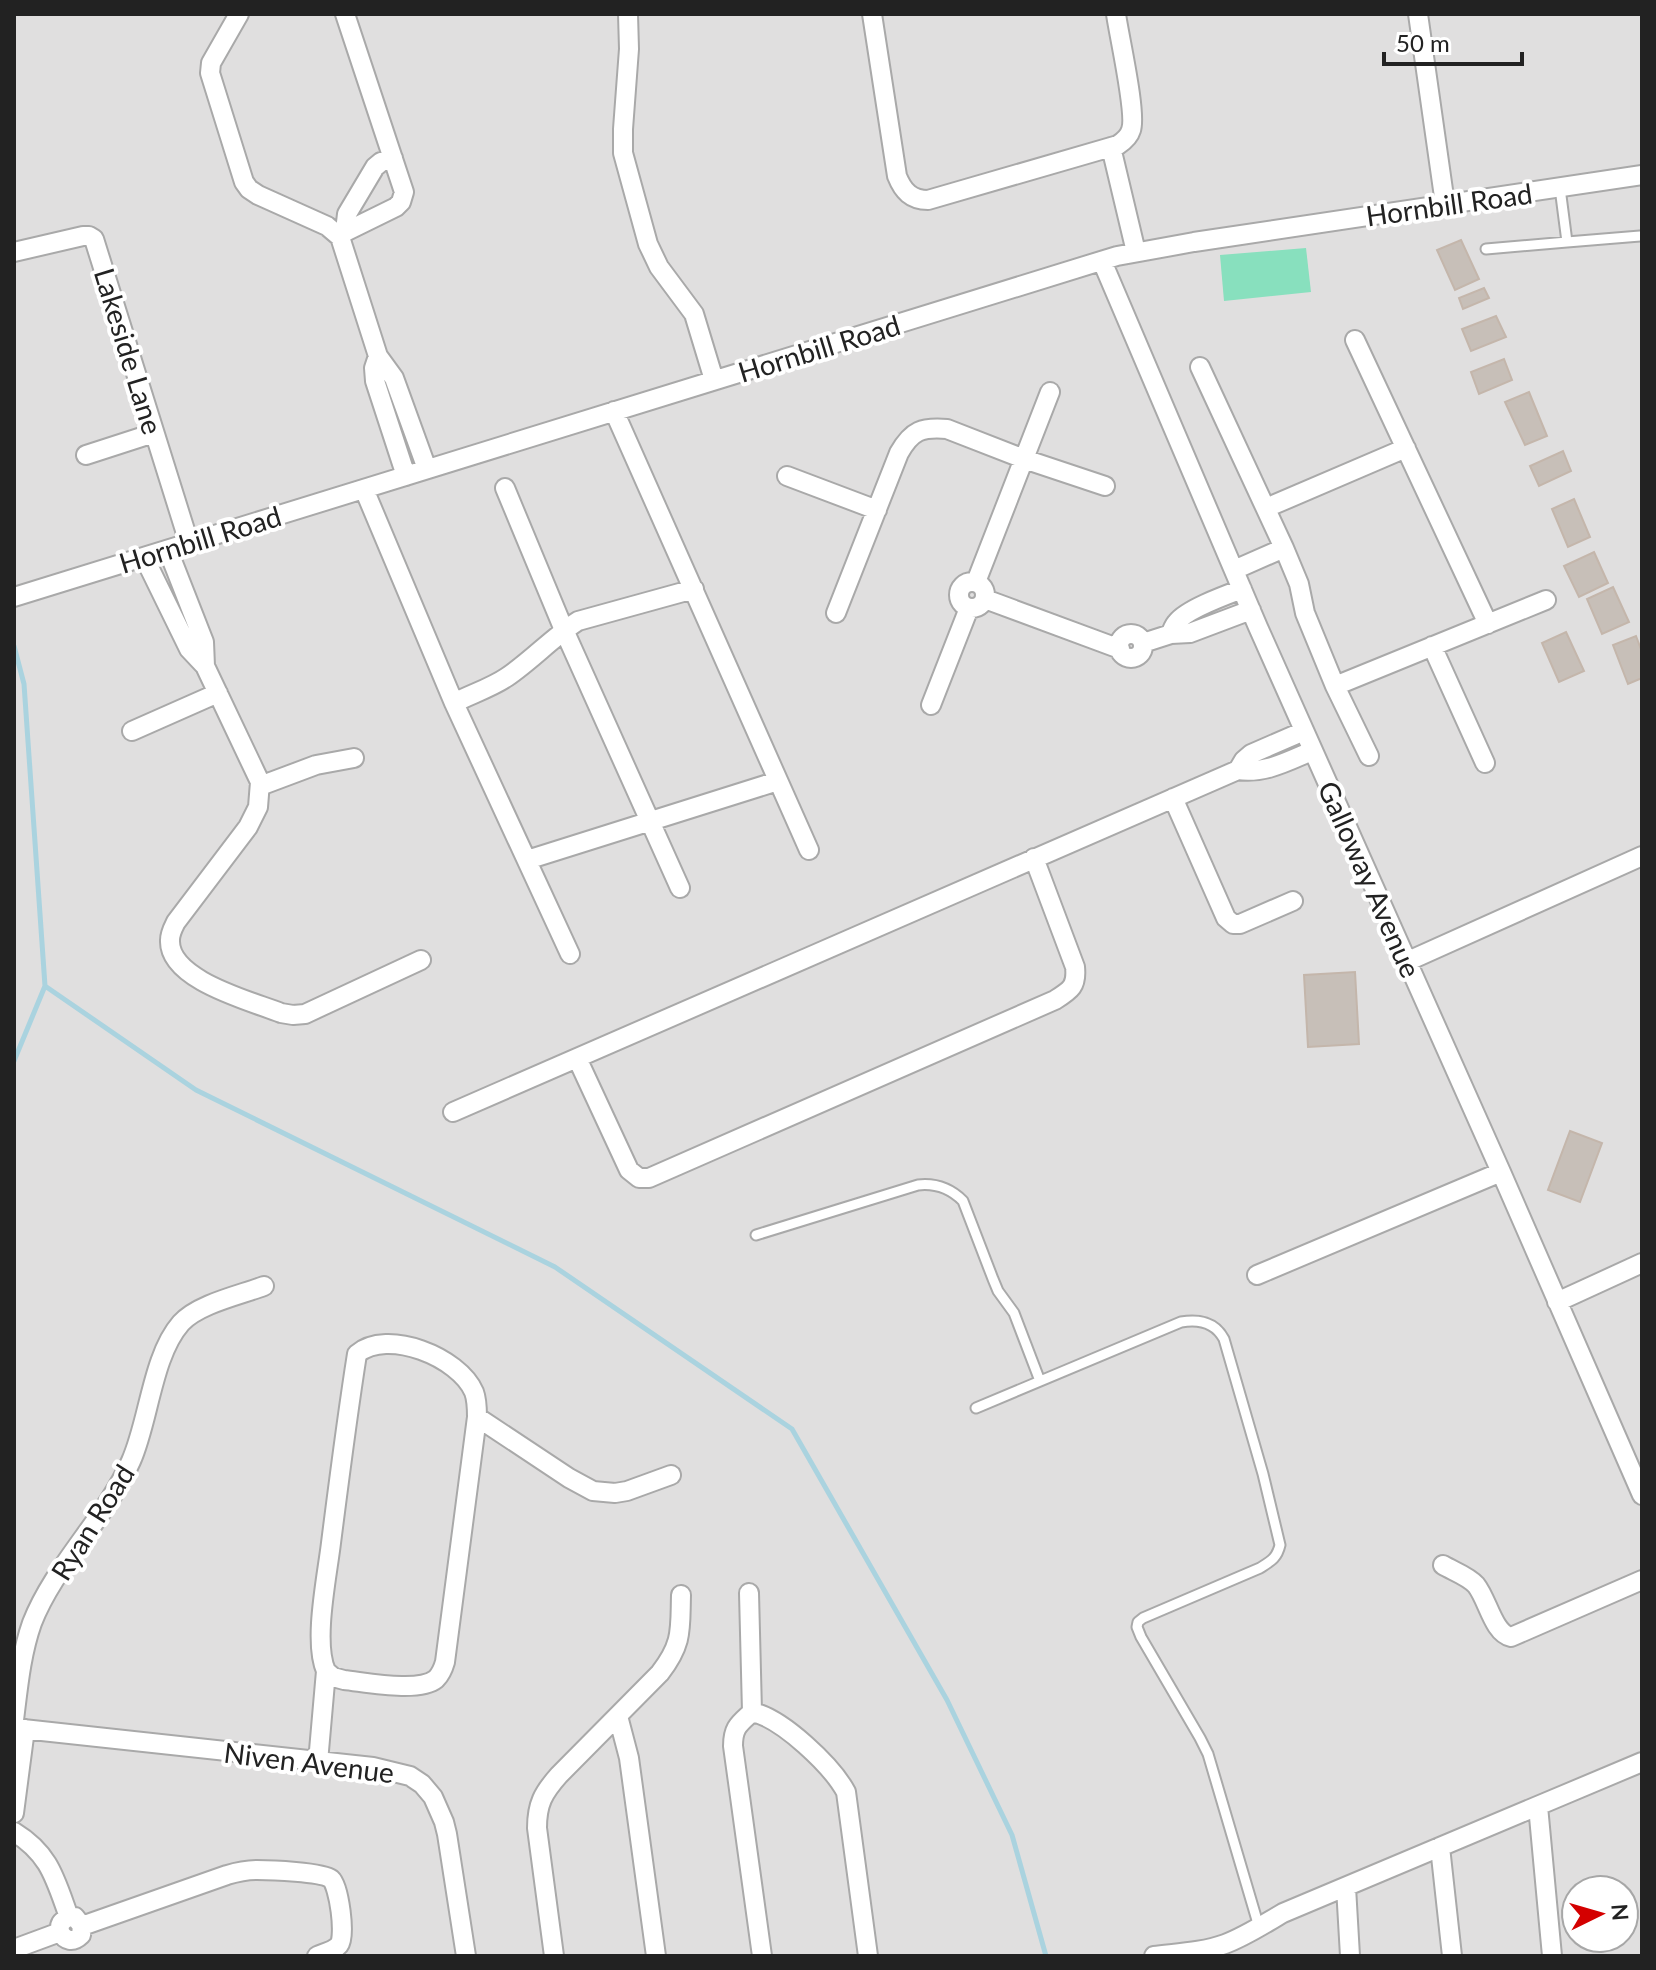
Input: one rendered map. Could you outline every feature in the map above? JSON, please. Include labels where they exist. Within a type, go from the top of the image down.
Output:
[{"type":"street","points":[[239,14],[211,63],[210,73],[244,182],[258,195],[342,233]]},
{"type":"street","points":[[342,233],[396,207],[404,197],[404,186],[345,14]]},
{"type":"street","points":[[628,14],[623,153],[648,244],[659,267],[694,314],[714,380]]},
{"type":"street","points":[[872,14],[897,176],[901,187],[910,196],[922,200],[935,199],[1111,147],[1125,140],[1132,125],[1116,14]]},
{"type":"street","points":[[1418,14],[1445,204]]},
{"type":"street","points":[[1111,147],[1136,252]]},
{"type":"street","points":[[393,158],[378,164],[369,177],[347,214],[342,233],[378,356],[394,378],[427,469]]},
{"type":"street","name":"Hornbill Road","points":[[14,597],[1136,252],[1642,175]]},
{"type":"street","name":"Lakeside Lane","points":[[14,252],[83,236],[94,239],[189,543]]},
{"type":"street","name":"Galloway Avenue","points":[[1102,261],[1312,751],[1642,1495]]},
{"type":"street","points":[[1355,340],[1488,624]]},
{"type":"street","points":[[378,356],[374,368],[375,381],[406,476]]},
{"type":"street","points":[[1200,367],[1284,548],[1299,584],[1305,613],[1335,686],[1369,756]]},
{"type":"street","points":[[931,705],[977,596],[1050,392]]},
{"type":"street","points":[[614,411],[809,850]]},
{"type":"street","points":[[836,613],[899,453],[908,437],[920,430],[947,429],[1105,486]]},
{"type":"street","points":[[86,455],[154,433]]},
{"type":"street","points":[[1266,508],[1406,448]]},
{"type":"street","points":[[787,476],[877,510]]},
{"type":"street","points":[[505,488],[564,630],[680,888]]},
{"type":"street","points":[[364,489],[454,703],[570,954]]},
{"type":"street","points":[[1234,570],[1284,548]]},
{"type":"street","points":[[168,550],[204,642],[205,666]]},
{"type":"street","points":[[144,557],[189,649],[205,666],[257,773],[260,786],[258,807],[248,827],[176,922],[170,935],[171,948],[182,967],[208,984],[281,1013],[300,1015],[421,960]]},
{"type":"street","points":[[454,703],[504,679],[578,621],[694,589]]},
{"type":"street","points":[[1171,634],[1182,617],[1242,589]]},
{"type":"street","points":[[977,596],[1120,649],[1122,654],[1131,658],[1141,654],[1143,643],[1171,634],[1190,633],[1251,610]]},
{"type":"street","points":[[1335,686],[1546,600]]},
{"type":"street","points":[[1432,646],[1485,763]]},
{"type":"street","points":[[132,731],[218,693]]},
{"type":"street","points":[[1238,770],[1251,754],[1304,731]]},
{"type":"street","points":[[453,1112],[1238,770],[1272,768],[1312,751]]},
{"type":"street","points":[[260,786],[316,765],[354,758]]},
{"type":"street","points":[[527,860],[778,781]]},
{"type":"street","points":[[1173,798],[1226,918],[1233,924],[1240,924],[1293,901]]},
{"type":"street","points":[[1406,962],[1642,856]]},
{"type":"street","points":[[577,1058],[629,1170],[639,1178],[649,1178],[1067,992],[1074,985],[1075,967],[1034,858]]},
{"type":"street","points":[[1257,1275],[1501,1172]]},
{"type":"street","points":[[1557,1302],[1642,1263]]},
{"type":"street","name":"Ryan Road","points":[[14,1813],[24,1651],[33,1622],[49,1590],[131,1462],[159,1365],[182,1322],[198,1310],[264,1286]]},
{"type":"street","points":[[381,1344],[431,1354],[453,1368],[469,1384],[474,1392],[477,1417],[442,1672],[433,1681],[413,1686],[333,1677],[322,1662],[323,1612],[357,1354],[372,1345],[381,1344]]},
{"type":"street","points":[[477,1417],[593,1491],[627,1491],[671,1475]]},
{"type":"street","points":[[1443,1565],[1477,1586],[1499,1631],[1511,1637],[1642,1580]]},
{"type":"street","points":[[749,1593],[752,1712],[736,1728],[733,1746],[762,1956]]},
{"type":"street","points":[[554,1956],[537,1828],[540,1801],[549,1786],[660,1673],[677,1648],[681,1595]]},
{"type":"street","points":[[318,1762],[326,1671]]},
{"type":"street","points":[[752,1712],[766,1716],[790,1733],[831,1770],[846,1792],[868,1956]]},
{"type":"street","points":[[618,1716],[629,1758],[656,1956]]},
{"type":"street","name":"Niven Avenue","points":[[18,1726],[373,1767],[410,1776],[433,1797],[444,1822],[466,1956]]},
{"type":"street","points":[[1154,1956],[1194,1951],[1243,1937],[1283,1913],[1642,1762]]},
{"type":"street","points":[[1538,1806],[1552,1956]]},
{"type":"street","points":[[14,1832],[36,1847],[46,1859],[74,1934]]},
{"type":"street","points":[[1440,1847],[1452,1956]]},
{"type":"street","points":[[14,1949],[74,1934],[227,1875],[257,1870],[316,1874],[330,1879],[335,1886],[342,1926],[341,1942],[317,1956]]},
{"type":"street","points":[[1346,1887],[1350,1956]]},
{"type":"street","points":[[1243,1937],[1245,1956]]},
{"type":"lane","points":[[1560,188],[1567,242]]},
{"type":"lane","points":[[1486,249],[1640,236]]},
{"type":"lane","points":[[756,1235],[918,1185],[941,1186],[963,1201],[998,1291],[1014,1313],[1040,1381]]},
{"type":"lane","points":[[976,1408],[1181,1322],[1204,1322],[1215,1327],[1224,1339],[1263,1474],[1280,1545],[1278,1555],[1260,1568],[1143,1618],[1137,1627],[1208,1754],[1259,1927]]},
{"type":"shaded area","points":[[14,14],[1642,14],[1642,1956],[14,1956]]},
{"type":"green space","points":[[1306,248],[1311,292],[1224,301],[1220,255]]},
{"type":"building","points":[[1461,240],[1479,279],[1455,290],[1437,250]]},
{"type":"building","points":[[1484,288],[1489,298],[1463,309],[1459,298]]},
{"type":"building","points":[[1496,316],[1506,337],[1471,351],[1462,329]]},
{"type":"building","points":[[1504,359],[1512,380],[1479,394],[1471,372]]},
{"type":"building","points":[[1529,392],[1547,436],[1525,445],[1505,402]]},
{"type":"building","points":[[1563,451],[1571,471],[1539,486],[1530,466]]},
{"type":"building","points":[[1574,499],[1590,537],[1568,547],[1552,509]]},
{"type":"building","points":[[1594,552],[1608,583],[1579,597],[1564,566]]},
{"type":"building","points":[[1613,587],[1629,622],[1602,634],[1587,599]]},
{"type":"building","points":[[1566,632],[1584,671],[1559,682],[1542,643]]},
{"type":"building","points":[[1636,636],[1642,652],[1642,678],[1628,684],[1613,645]]},
{"type":"building","points":[[1355,972],[1359,1044],[1308,1047],[1304,975]]},
{"type":"building","points":[[1570,1131],[1602,1143],[1580,1202],[1548,1190]]},
{"type":"waterway","points":[[14,646],[24,684],[45,986],[14,1061]]},
{"type":"waterway","points":[[45,986],[196,1090],[555,1267],[792,1429],[947,1700],[1012,1835],[1046,1956]]}]
